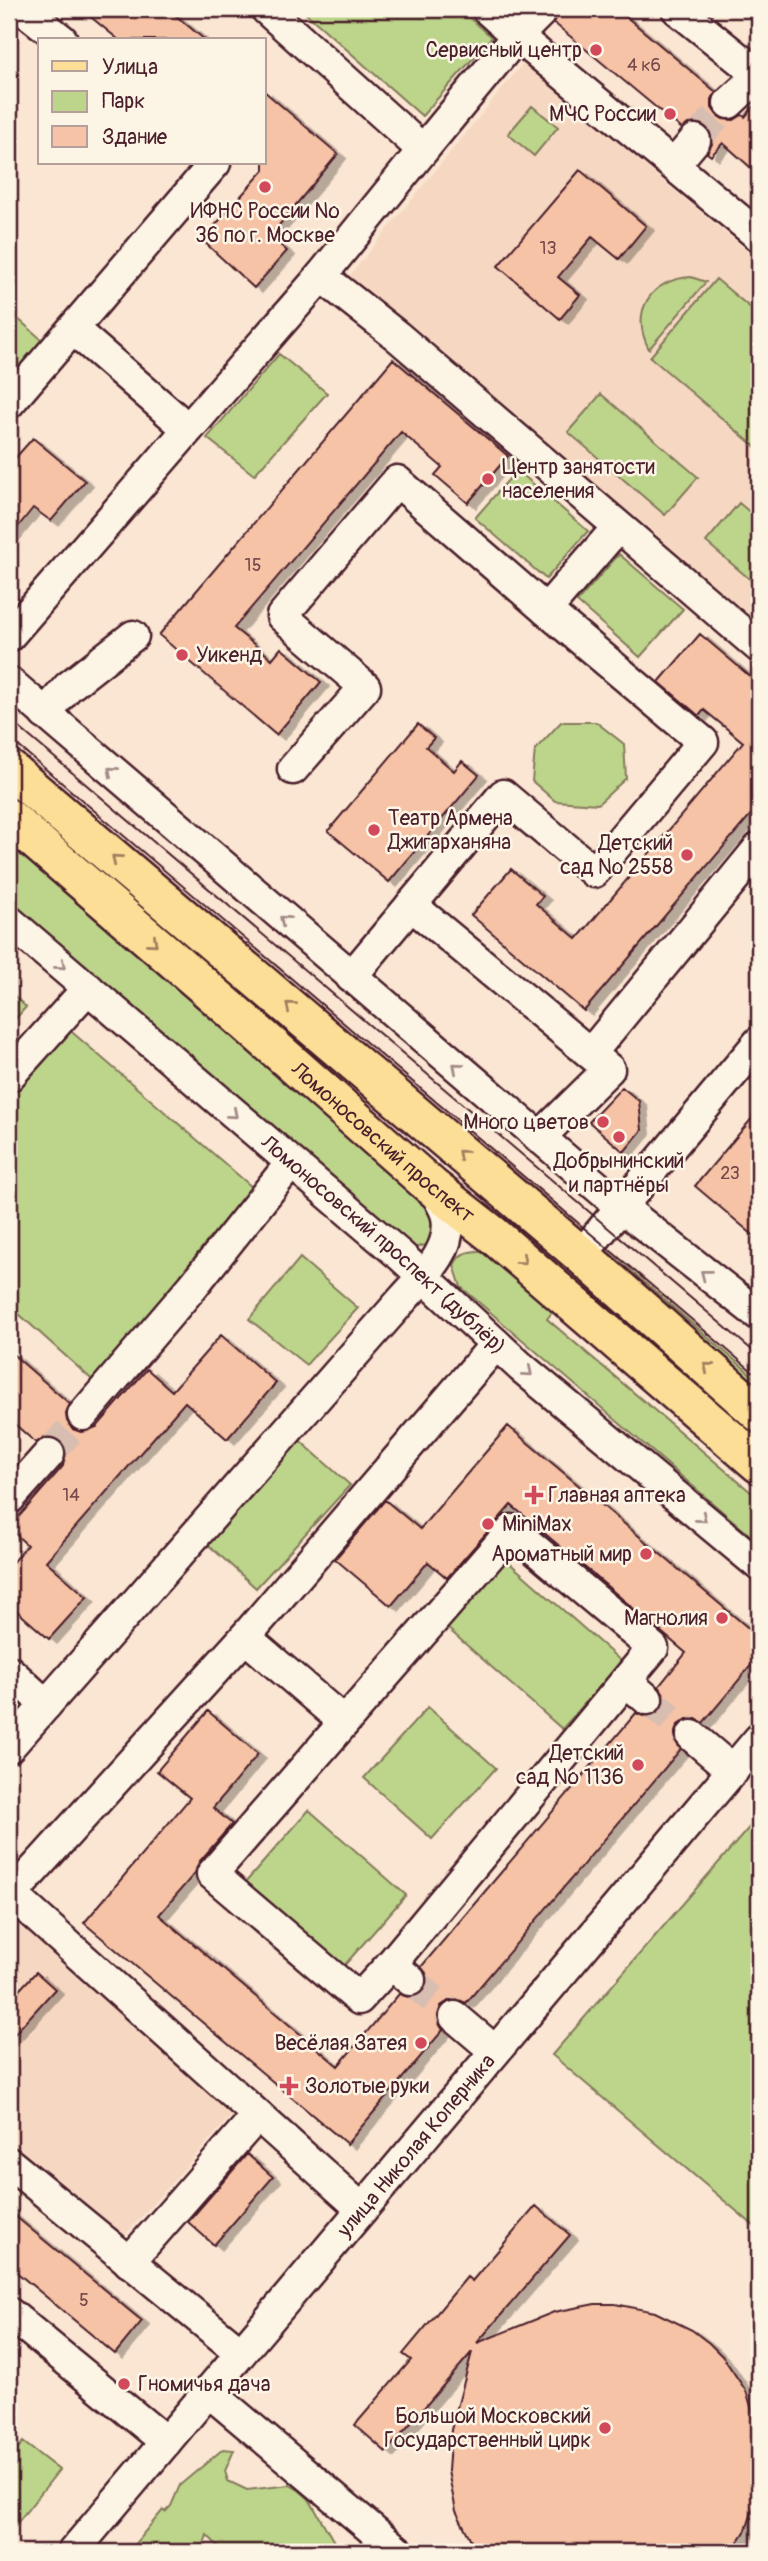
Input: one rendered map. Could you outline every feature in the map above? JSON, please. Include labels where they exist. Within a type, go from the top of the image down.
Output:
[{"type":"main road","name":"Ломоносовский проспект","points":[[9,769],[581,1255],[759,1413]]},
{"type":"main road","points":[[16,823],[22,807],[33,799],[47,801]]},
{"type":"main road","name":"Ломоносовский проспект","points":[[16,823],[431,1186],[759,1464]]},
{"type":"main road","points":[[472,1219],[488,1222],[501,1214],[505,1199],[499,1185]]},
{"type":"street","points":[[23,9],[59,38]]},
{"type":"street","points":[[266,9],[423,150]]},
{"type":"street","points":[[487,9],[759,236]]},
{"type":"street","points":[[677,9],[759,75],[729,103]]},
{"type":"street","points":[[9,636],[321,276],[517,36],[541,12]]},
{"type":"street","points":[[674,165],[695,140]]},
{"type":"street","points":[[9,404],[214,164]]},
{"type":"street","points":[[321,276],[397,336],[759,647]]},
{"type":"street","points":[[73,329],[188,429]]},
{"type":"street","points":[[293,769],[365,687],[282,616],[397,481],[703,742],[594,872],[503,795],[351,977]]},
{"type":"street","points":[[546,610],[618,527]]},
{"type":"street","points":[[45,714],[68,687],[133,636]]},
{"type":"street","points":[[9,682],[621,1208],[759,1315]]},
{"type":"street","points":[[591,1053],[759,848]]},
{"type":"street","points":[[411,905],[609,1069],[539,1138]]},
{"type":"street","name":"Ломоносовский проспект (дублёр)","points":[[9,921],[423,1277],[496,1344],[759,1565]]},
{"type":"street","points":[[9,1076],[88,988]]},
{"type":"street","points":[[581,1255],[639,1182],[759,1042]]},
{"type":"street","points":[[83,1415],[215,1259],[291,1163]]},
{"type":"street","points":[[9,1747],[423,1277],[442,1252],[448,1230],[446,1214],[431,1186]]},
{"type":"street","points":[[362,2208],[10,1893],[245,1637],[496,1344]]},
{"type":"street","points":[[15,1482],[49,1454]]},
{"type":"street","points":[[512,1530],[653,1648],[637,1690],[516,1810],[401,1972],[359,1998],[212,1874],[344,1723],[512,1530]]},
{"type":"street","points":[[245,1637],[344,1723]]},
{"type":"street","points":[[9,1671],[46,1705]]},
{"type":"street","points":[[692,1737],[733,1771]]},
{"type":"street","name":"улица Николая Коперника","points":[[73,2552],[759,1739]]},
{"type":"street","points":[[455,2017],[495,2051]]},
{"type":"street","points":[[130,2262],[257,2116]]},
{"type":"street","points":[[9,2163],[240,2352]]},
{"type":"street","points":[[9,2313],[166,2442]]},
{"type":"street","points":[[208,2391],[399,2552]]},
{"type":"shaded area","points":[[523,63],[759,261],[759,624],[346,280]]},
{"type":"shaded area","points":[[19,1923],[233,2114],[118,2243],[9,2148],[9,1936]]},
{"type":"green space","points":[[301,9],[459,9],[492,37],[422,116]]},
{"type":"green space","points":[[532,106],[558,127],[534,156],[508,134]]},
{"type":"green space","points":[[691,277],[706,282],[649,349],[643,335],[642,322],[647,300],[665,284]]},
{"type":"green space","points":[[716,279],[759,315],[759,450],[650,357]]},
{"type":"green space","points":[[16,317],[49,346],[9,393],[9,326]]},
{"type":"green space","points":[[279,354],[327,393],[254,475],[207,438]]},
{"type":"green space","points":[[601,394],[698,477],[665,515],[568,432]]},
{"type":"green space","points":[[517,470],[588,531],[546,579],[475,518]]},
{"type":"green space","points":[[739,503],[759,520],[759,587],[706,542]]},
{"type":"green space","points":[[619,554],[683,609],[640,657],[577,602]]},
{"type":"green space","points":[[561,722],[596,722],[624,744],[626,778],[598,804],[555,801],[532,781],[535,750]]},
{"type":"green space","points":[[9,844],[435,1209],[438,1215],[430,1244],[413,1248],[405,1245],[9,906]]},
{"type":"green space","points":[[9,991],[26,1007],[9,1026]]},
{"type":"green space","points":[[66,1027],[259,1193],[99,1386],[9,1305],[9,1090]]},
{"type":"green space","points":[[597,1242],[759,1381],[759,1397],[604,1263]]},
{"type":"green space","points":[[477,1251],[486,1254],[553,1311],[547,1319],[759,1499],[759,1543],[461,1287],[454,1265],[463,1254]]},
{"type":"green space","points":[[300,1258],[358,1308],[306,1365],[249,1319]]},
{"type":"green space","points":[[296,1437],[350,1485],[256,1588],[203,1540]]},
{"type":"green space","points":[[505,1559],[622,1662],[562,1729],[446,1627]]},
{"type":"green space","points":[[428,1707],[496,1768],[432,1839],[364,1778]]},
{"type":"green space","points":[[309,1810],[406,1895],[342,1968],[245,1883]]},
{"type":"green space","points":[[759,1816],[759,2230],[552,2055]]},
{"type":"green space","points":[[23,2442],[59,2470],[14,2527],[9,2523],[9,2460]]},
{"type":"green space","points":[[223,2449],[234,2450],[225,2471],[228,2481],[247,2490],[290,2485],[300,2491],[309,2499],[337,2547],[345,2552],[224,2552],[207,2535],[204,2544],[213,2552],[128,2552],[163,2510],[165,2512],[171,2506],[180,2485]]},
{"type":"building","points":[[81,9],[168,9],[203,38],[117,38]]},
{"type":"building","points":[[558,9],[617,9],[716,92],[712,99],[712,108],[723,119],[734,120],[742,115],[745,117],[759,100],[759,175],[723,143],[711,156],[707,153],[712,144],[712,135],[707,127],[697,123],[688,124],[682,129],[554,23]]},
{"type":"building","points":[[266,93],[338,154],[270,236],[287,251],[254,288],[202,240],[264,170]]},
{"type":"building","points":[[580,170],[646,226],[619,259],[592,237],[558,277],[580,295],[560,319],[498,266]]},
{"type":"building","points":[[393,359],[508,456],[468,503],[435,475],[442,467],[401,432],[234,628],[272,659],[281,648],[321,682],[276,735],[159,635]]},
{"type":"building","points":[[33,438],[85,481],[51,521],[33,508],[9,538],[9,465]]},
{"type":"building","points":[[700,634],[759,684],[759,805],[584,1011],[471,915],[511,869],[543,896],[536,904],[577,939],[743,742],[704,710],[699,716],[659,682]]},
{"type":"building","points":[[418,724],[434,738],[426,747],[454,771],[462,761],[479,775],[389,882],[328,831]]},
{"type":"building","points":[[622,1087],[639,1101],[642,1130],[624,1152],[589,1122]]},
{"type":"building","points":[[759,1110],[759,1167],[750,1178],[759,1186],[759,1240],[695,1186]]},
{"type":"building","points":[[221,1335],[276,1383],[227,1439],[185,1402],[46,1561],[87,1597],[49,1639],[9,1604],[9,1566],[27,1545],[9,1528],[63,1466],[66,1449],[61,1441],[53,1437],[44,1437],[36,1443],[9,1419],[9,1351],[70,1404],[66,1413],[67,1421],[72,1429],[81,1432],[97,1427],[147,1369],[172,1391]]},
{"type":"building","points":[[508,1426],[759,1637],[759,1656],[703,1723],[696,1719],[687,1719],[678,1725],[675,1741],[681,1749],[466,2003],[450,2000],[441,2006],[438,2022],[443,2030],[347,2144],[84,1923],[190,1798],[157,1771],[208,1711],[258,1754],[213,1808],[232,1824],[159,1915],[338,2066],[399,1994],[415,1997],[423,1992],[427,1982],[426,1973],[421,1967],[636,1713],[652,1716],[661,1710],[664,1694],[659,1686],[686,1653],[511,1505],[447,1578],[428,1562],[391,1606],[335,1559],[385,1500],[420,1529]]},
{"type":"building","points":[[36,1972],[55,1989],[9,2040],[9,2001]]},
{"type":"building","points":[[247,2154],[273,2177],[214,2245],[188,2222]]},
{"type":"building","name":"Большой Московский Государственный цирк","points":[[536,2206],[570,2235],[477,2343],[554,2312],[595,2304],[615,2304],[655,2312],[692,2330],[709,2343],[723,2357],[746,2391],[759,2430],[759,2492],[746,2530],[732,2552],[477,2552],[456,2511],[448,2471],[451,2430],[472,2352],[386,2452],[355,2425],[411,2360],[403,2354],[467,2277],[472,2281]]},
{"type":"building","points":[[9,2211],[142,2321],[115,2354],[9,2266]]},
{"type":"tunnel","points":[[695,140],[729,103]]},
{"type":"tunnel","points":[[49,1454],[83,1415]]},
{"type":"tunnel","points":[[647,1699],[692,1736]]},
{"type":"tunnel","points":[[410,1980],[455,2017]]},
{"type":"tram line","points":[[9,719],[759,1356]]},
{"type":"tram line","points":[[9,738],[759,1377]]},
{"type":"place","name":"Сервисный центр","points":[[596,50]]},
{"type":"place","name":"МЧС России","points":[[670,114]]},
{"type":"place","name":"ИФНС России № 36 по г. Москве","points":[[265,187]]},
{"type":"place","name":"Центр занятости населения","points":[[488,479]]},
{"type":"place","name":"Уикенд","points":[[182,655]]},
{"type":"place","name":"Театр Армена Джигарханяна","points":[[374,830]]},
{"type":"place","name":"Детский сад № 2558","points":[[687,855]]},
{"type":"place","name":"Много цветов","points":[[603,1122]]},
{"type":"place","name":"Добрынинский и партнёры","points":[[619,1137]]},
{"type":"place","name":"Главная аптека","points":[[534,1495]]},
{"type":"place","name":"MiniMax","points":[[488,1524]]},
{"type":"place","name":"Ароматный мир","points":[[646,1554]]},
{"type":"place","name":"Магнолия","points":[[722,1618]]},
{"type":"place","name":"Детский сад № 1136","points":[[638,1765]]},
{"type":"place","name":"Весёлая Затея","points":[[421,2043]]},
{"type":"place","name":"Золотые руки","points":[[289,2086]]},
{"type":"place","name":"Гномичья дача","points":[[124,2384]]},
{"type":"place","name":"Большой Московский Государственный цирк","points":[[605,2428]]}]
